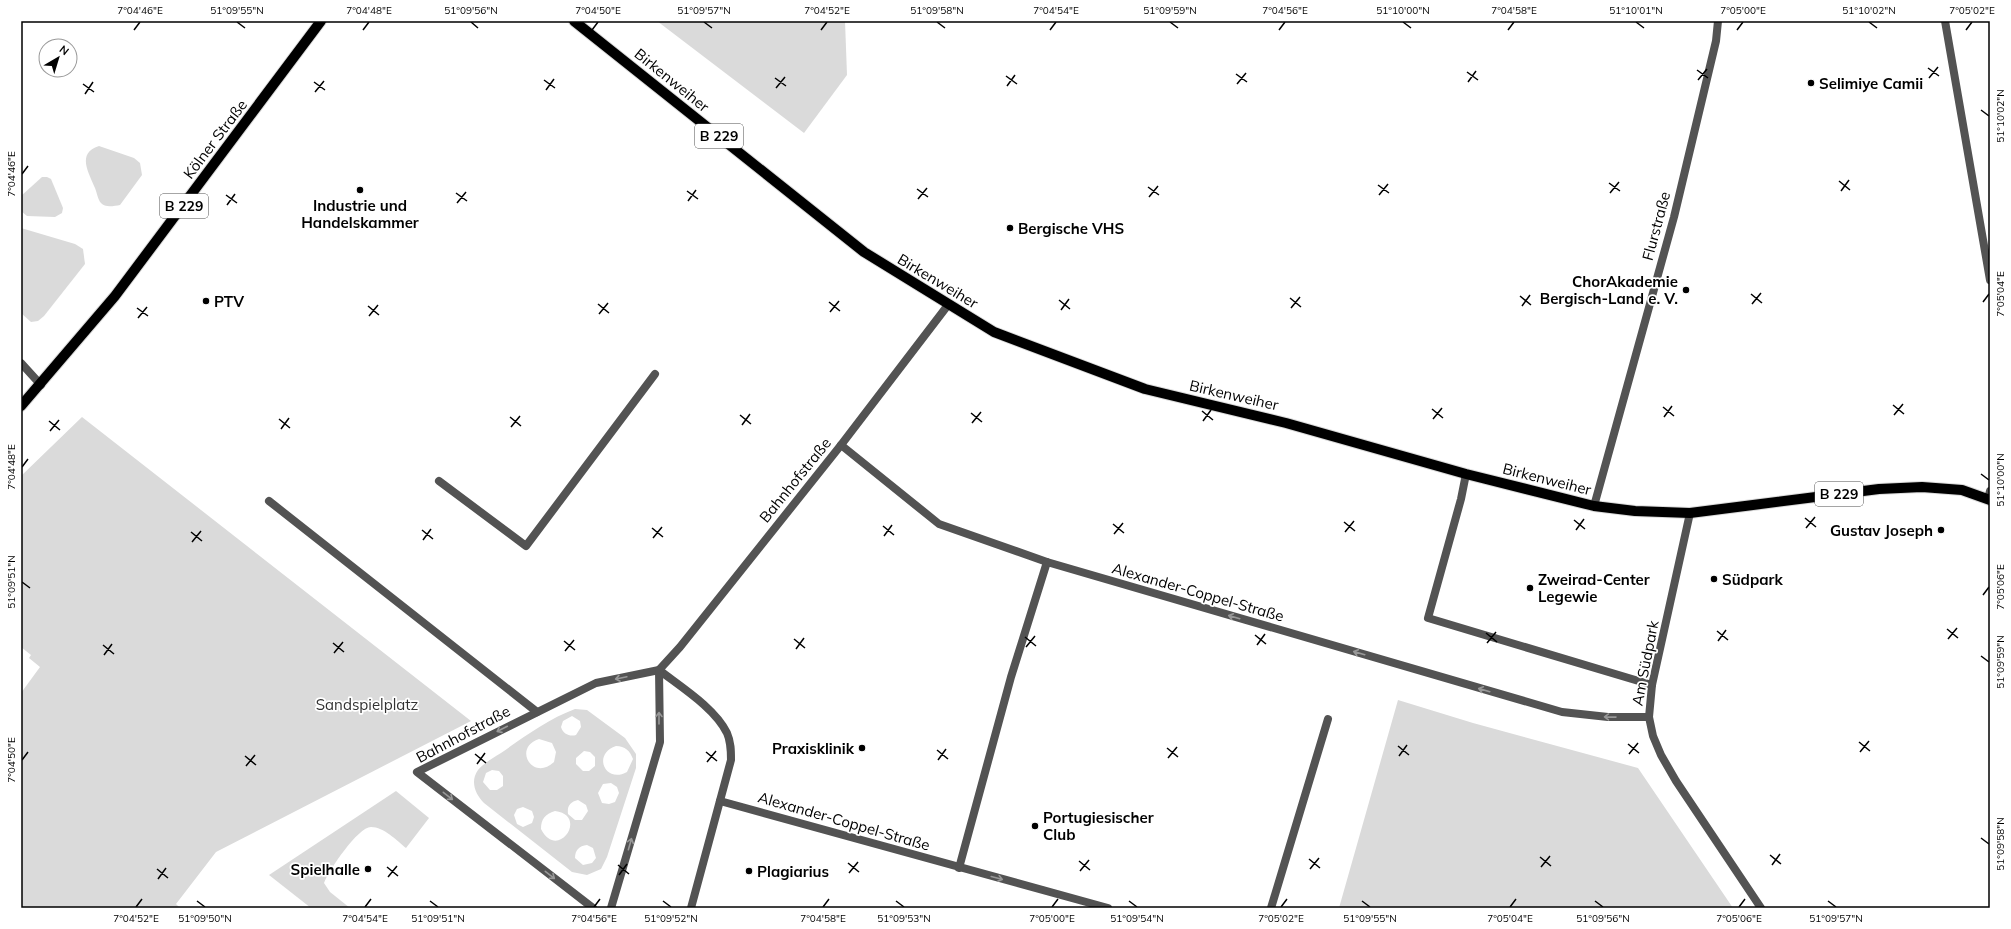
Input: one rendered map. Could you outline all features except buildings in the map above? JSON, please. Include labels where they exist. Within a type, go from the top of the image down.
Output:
[{"type":"main road","name":"Kölner Straße","points":[[41,385],[112,301],[321,21]]},
{"type":"main road","name":"Birkenweiher","points":[[574,21],[864,252],[994,332],[1144,389],[1286,423],[1466,474],[1594,506],[1635,511],[1690,513],[1879,489],[1922,487],[1962,490],[1989,497]]},
{"type":"main road","name":"B 229","points":[[21,406],[41,385]]},
{"type":"street","name":"Flurstraße","points":[[1594,506],[1674,217],[1716,40],[1718,21]]},
{"type":"street","points":[[1945,21],[1990,280]]},
{"type":"street","name":"Bahnhofstraße","points":[[593,908],[417,772],[596,683],[659,670],[680,647],[841,445],[948,304]]},
{"type":"street","points":[[21,363],[41,385]]},
{"type":"street","points":[[439,481],[526,546],[655,374]]},
{"type":"street","name":"Alexander-Coppel-Straße","points":[[841,445],[938,524],[1047,562],[1562,712],[1608,717],[1650,717]]},
{"type":"street","points":[[1466,474],[1461,499],[1428,618],[1652,685]]},
{"type":"street","points":[[269,501],[536,712]]},
{"type":"street","name":"Am Südpark","points":[[1690,513],[1652,685],[1650,717],[1653,736],[1661,755],[1676,782],[1761,908]]},
{"type":"street","points":[[959,868],[1011,677],[1047,562]]},
{"type":"street","points":[[659,670],[716,716],[727,733],[731,746],[731,760],[691,908]]},
{"type":"street","points":[[611,908],[660,742],[659,670]]},
{"type":"street","points":[[1271,908],[1328,719]]},
{"type":"street","name":"Alexander-Coppel-Straße","points":[[720,801],[1108,908]]},
{"type":"green space","points":[[657,21],[845,21],[847,75],[804,133]]},
{"type":"green space","points":[[99,146],[134,158],[140,163],[142,175],[120,205],[107,206],[101,203],[88,170],[86,158],[88,153],[92,149]]},
{"type":"green space","points":[[42,177],[51,179],[63,208],[62,213],[55,217],[27,216],[21,211],[21,196]]},
{"type":"green space","points":[[21,228],[75,244],[83,249],[85,264],[44,316],[38,321],[31,322],[21,313]]},
{"type":"green space","name":"Sandspielplatz","points":[[82,417],[471,721],[216,852],[176,904],[180,908],[21,908],[21,693],[40,667],[29,658],[31,655],[21,647],[21,476]]},
{"type":"green space","points":[[1398,700],[1473,723],[1638,768],[1733,908],[1339,908]]},
{"type":"green space","points":[[575,709],[587,710],[625,738],[636,754],[636,768],[607,857],[601,869],[587,875],[572,872],[484,803],[476,792],[474,783],[478,770],[486,763],[536,729]],"holes":[[[572,716],[580,721],[581,727],[576,735],[571,736],[565,733],[561,727],[563,721]],[[539,739],[552,743],[556,752],[554,762],[546,767],[539,768],[533,766],[528,761],[526,756],[527,749],[531,743]],[[619,746],[627,750],[633,759],[627,772],[619,775],[613,774],[604,766],[604,755],[609,750]],[[584,751],[590,752],[595,757],[595,766],[589,771],[583,771],[576,764],[576,758]],[[492,770],[499,771],[503,776],[503,786],[497,790],[490,790],[483,782],[486,773]],[[611,783],[617,787],[619,793],[615,802],[609,804],[602,803],[598,793],[603,784]],[[578,800],[586,805],[588,811],[582,820],[575,820],[568,814],[568,809],[573,802]],[[523,807],[532,811],[534,817],[532,823],[523,827],[517,824],[514,815],[517,809]],[[555,811],[565,814],[570,820],[570,827],[567,834],[562,839],[555,841],[548,838],[541,829],[542,822],[546,815]],[[587,845],[593,848],[596,858],[592,863],[583,865],[575,858],[580,847]]]},
{"type":"green space","points":[[396,791],[429,818],[406,848],[390,834],[381,829],[371,827],[365,829],[359,834],[344,850],[324,883],[330,892],[350,908],[311,908],[269,875]]},
{"type":"place","name":"Selimiye Camii","points":[[1811,83]]},
{"type":"place","name":"Industrie und Handelskammer","points":[[360,190]]},
{"type":"place","name":"Bergische VHS","points":[[1010,228]]},
{"type":"place","name":"ChorAkademie Bergisch-Land e. V.","points":[[1686,290]]},
{"type":"place","name":"PTV","points":[[206,301]]},
{"type":"place","name":"Gustav Joseph","points":[[1941,530]]},
{"type":"place","name":"Südpark","points":[[1714,579]]},
{"type":"place","name":"Zweirad-Center Legewie","points":[[1530,588]]},
{"type":"place","name":"Praxisklinik","points":[[862,748]]},
{"type":"place","name":"Portugiesischer Club","points":[[1035,826]]},
{"type":"place","name":"Spielhalle","points":[[368,869]]},
{"type":"place","name":"Plagiarius","points":[[749,871]]}]
